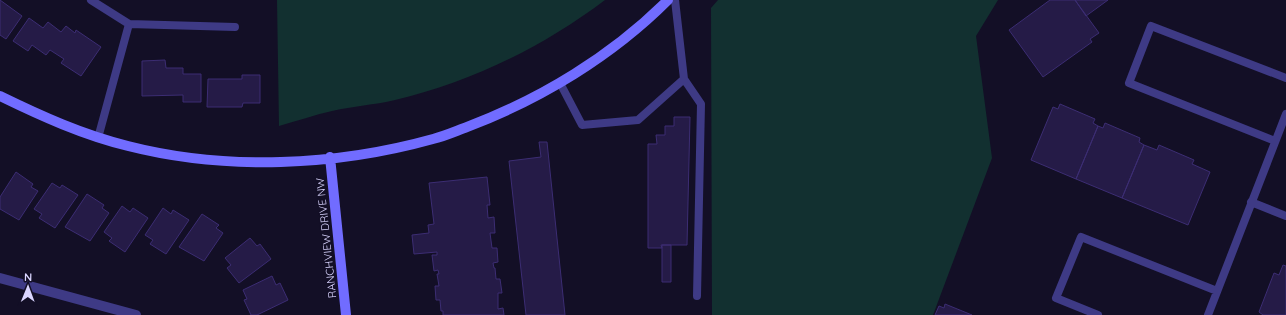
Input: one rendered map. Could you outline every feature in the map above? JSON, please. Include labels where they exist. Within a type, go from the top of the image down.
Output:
[{"type":"street","points":[[0,96],[69,128],[98,138],[168,154],[266,164],[376,152],[434,139],[494,117],[560,83],[600,57],[647,21],[668,0]]},
{"type":"street","name":"RANCHVIEW DRIVE NW","points":[[330,158],[346,315]]},
{"type":"street","points":[[0,278],[136,315]]},
{"type":"lane","points":[[91,0],[129,24],[234,27]]},
{"type":"lane","points":[[675,0],[684,79],[701,104],[698,296]]},
{"type":"lane","points":[[98,138],[129,24]]},
{"type":"lane","points":[[1275,141],[1128,83],[1151,26],[1286,78]]},
{"type":"lane","points":[[560,83],[582,125],[638,120],[684,79]]},
{"type":"lane","points":[[1208,315],[1286,114]]},
{"type":"lane","points":[[1251,202],[1286,216]]},
{"type":"lane","points":[[1098,315],[1056,298],[1081,237],[1217,291]]},
{"type":"green space","points":[[277,0],[605,0],[557,33],[531,48],[478,73],[423,92],[387,102],[332,111],[279,126]]},
{"type":"green space","points":[[718,0],[998,0],[976,36],[992,158],[933,315],[712,315],[711,8]]},
{"type":"building","points":[[0,0],[22,16],[6,39],[0,35]]},
{"type":"building","points":[[1050,0],[1075,0],[1099,33],[1090,39],[1092,42],[1043,77],[1009,30]]},
{"type":"building","points":[[1075,0],[1108,0],[1086,16]]},
{"type":"building","points":[[29,18],[43,28],[48,22],[61,32],[66,26],[75,33],[76,30],[101,47],[81,76],[61,63],[64,59],[50,50],[46,55],[32,45],[28,51],[13,41]]},
{"type":"building","points":[[165,60],[166,68],[183,68],[183,74],[201,74],[201,102],[183,102],[183,95],[142,96],[142,61]]},
{"type":"building","points":[[242,75],[260,75],[260,103],[243,103],[242,107],[207,107],[208,79],[242,79]]},
{"type":"building","points":[[1060,104],[1095,119],[1093,123],[1098,126],[1076,179],[1031,160],[1053,107],[1058,109]]},
{"type":"building","points":[[674,117],[690,117],[687,245],[661,245],[662,248],[648,248],[648,144],[657,144],[656,135],[665,135],[665,126],[674,126]]},
{"type":"building","points":[[1105,123],[1140,138],[1139,142],[1144,145],[1122,198],[1076,179],[1098,126],[1103,128]]},
{"type":"building","points":[[539,142],[547,142],[565,315],[526,315],[509,161],[541,157]]},
{"type":"building","points":[[1144,145],[1157,150],[1159,145],[1194,160],[1192,164],[1210,172],[1188,225],[1122,198]]},
{"type":"building","points":[[16,172],[33,184],[31,187],[38,191],[19,220],[0,209],[0,197]]},
{"type":"building","points":[[487,177],[490,205],[487,205],[488,218],[494,217],[495,233],[490,233],[492,248],[497,248],[498,262],[493,263],[496,279],[500,279],[502,293],[498,293],[498,309],[503,308],[504,315],[443,315],[440,300],[436,300],[435,286],[439,286],[437,274],[439,274],[438,270],[434,271],[432,255],[437,255],[437,252],[414,254],[412,235],[429,233],[428,225],[434,224],[429,183]]},
{"type":"building","points":[[52,183],[60,188],[62,185],[78,195],[55,228],[39,218],[42,214],[34,209]]},
{"type":"building","points":[[87,194],[104,205],[102,208],[109,213],[90,241],[65,227]]},
{"type":"building","points":[[122,206],[130,212],[133,208],[148,218],[125,252],[109,241],[112,238],[104,232]]},
{"type":"building","points":[[163,208],[171,214],[173,210],[189,220],[166,254],[150,244],[153,240],[145,235]]},
{"type":"building","points":[[202,214],[219,225],[216,228],[223,233],[204,261],[179,247]]},
{"type":"building","points":[[250,238],[257,246],[260,244],[271,259],[239,283],[227,268],[231,265],[225,258]]},
{"type":"building","points":[[662,245],[671,245],[671,282],[662,282]]},
{"type":"building","points":[[1283,265],[1286,266],[1286,315],[1263,315],[1259,312],[1274,273],[1279,275]]},
{"type":"building","points":[[272,276],[276,285],[280,283],[288,300],[257,315],[251,315],[244,300],[247,299],[243,290]]},
{"type":"building","points":[[945,304],[972,315],[935,315],[939,306],[944,308]]}]
